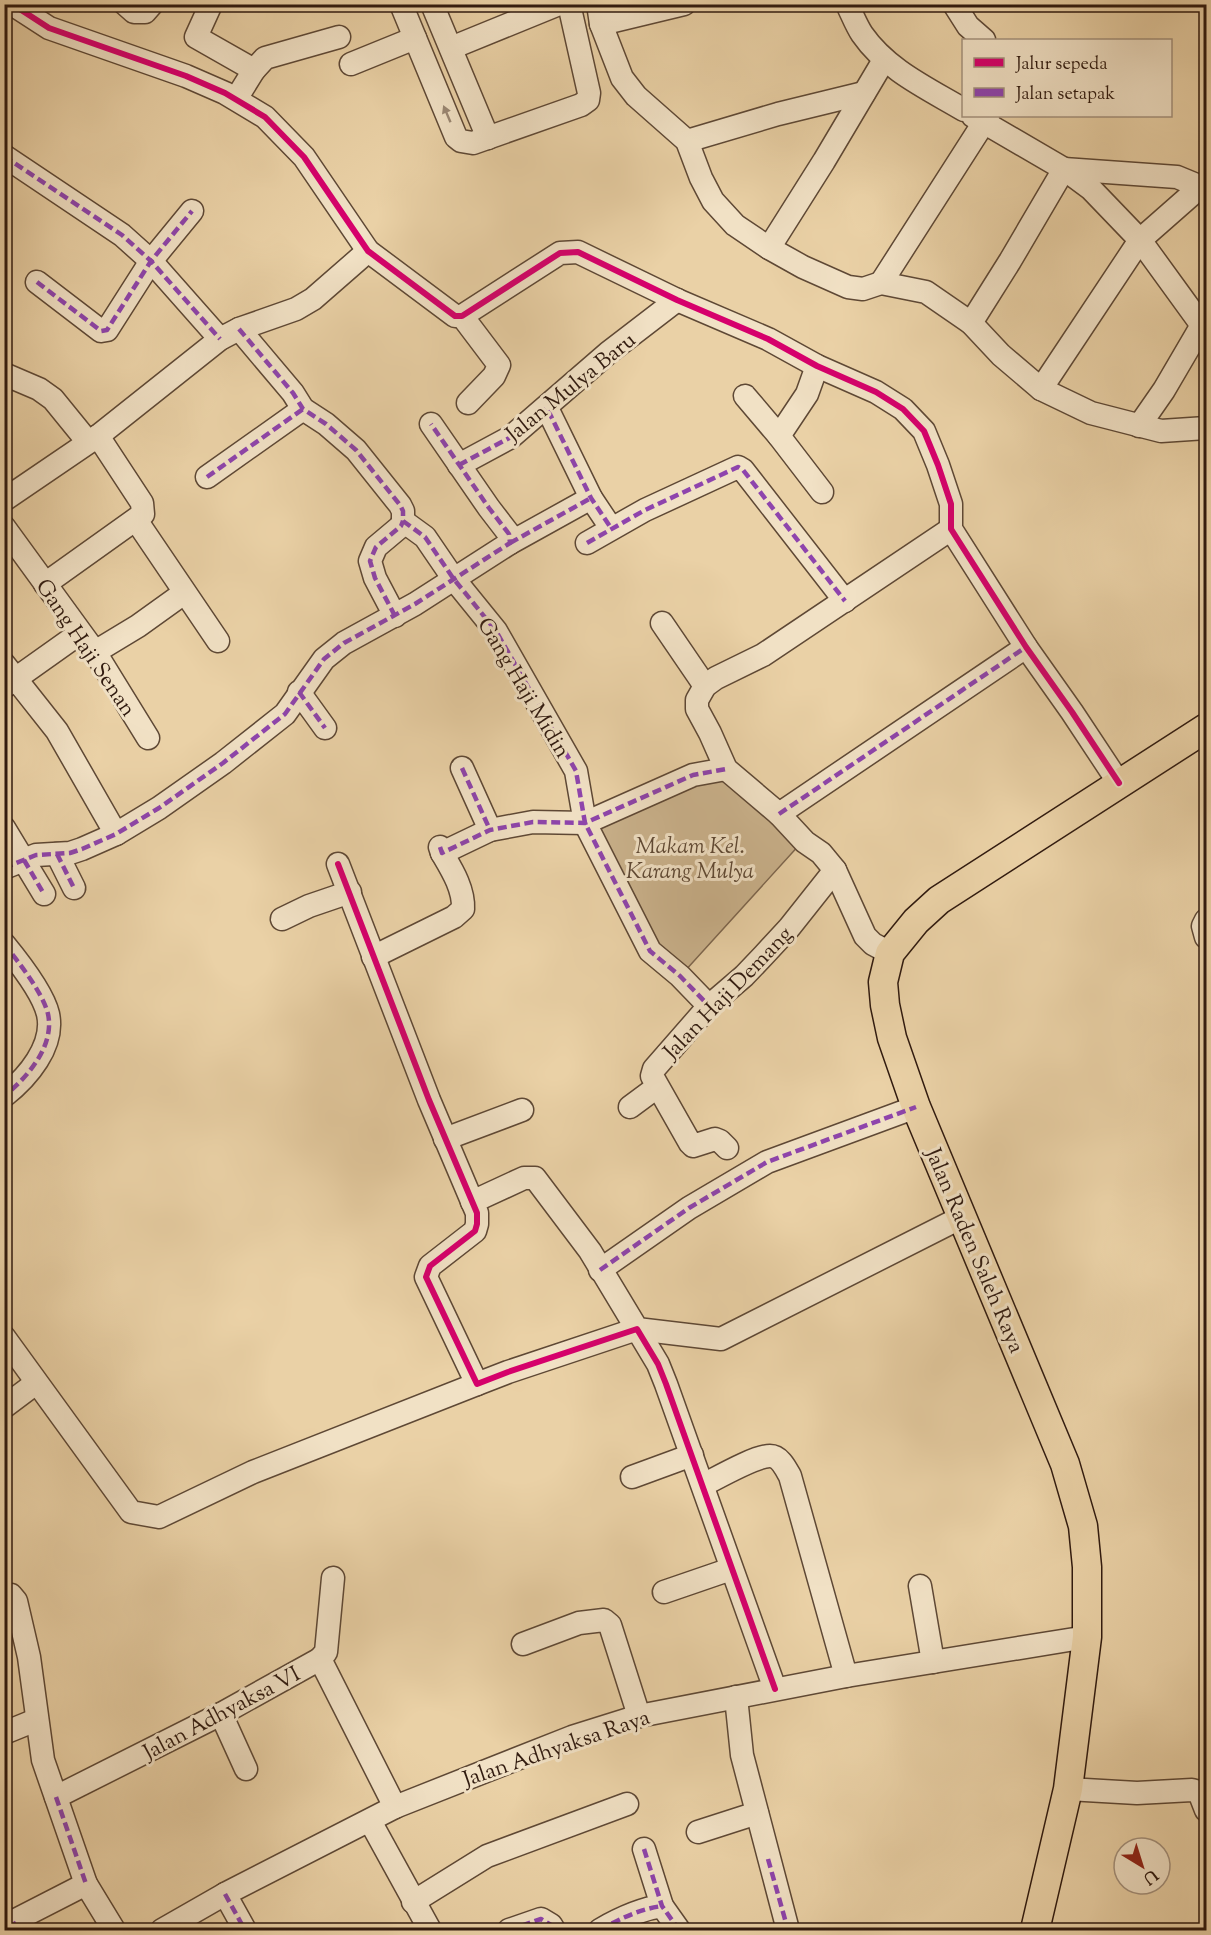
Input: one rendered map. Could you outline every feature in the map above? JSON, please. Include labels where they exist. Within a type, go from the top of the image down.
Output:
[{"type":"main road","name":"Jalan Raden Saleh Raya","points":[[1035,1930],[1068,1789],[1087,1637],[1087,1568],[1083,1526],[1065,1464],[916,1107],[892,1038],[883,982],[890,953],[916,921],[939,900],[1206,728]]},
{"type":"street","points":[[12,4],[49,28],[186,76],[236,99],[265,117],[304,157],[368,251],[455,316],[462,316],[561,253],[578,252],[677,300],[768,339],[817,366],[876,392],[903,408],[924,431],[938,465],[951,504],[951,529],[1026,647],[1119,783]]},
{"type":"street","points":[[211,4],[196,37],[255,69]]},
{"type":"street","points":[[401,4],[456,137],[461,141],[473,143],[581,105],[588,100],[589,93],[569,4]]},
{"type":"street","points":[[432,4],[488,138]]},
{"type":"street","points":[[451,48],[559,4]]},
{"type":"street","points":[[684,4],[599,14],[622,78],[636,96],[687,141],[701,178],[713,201],[735,225],[803,267],[848,287],[863,289],[881,283],[926,292],[971,323],[1001,355],[1041,389],[1090,413],[1161,431],[1206,428]]},
{"type":"street","points":[[848,4],[862,34],[884,60],[899,72],[962,109]]},
{"type":"street","points":[[954,4],[968,26],[983,39]]},
{"type":"street","points":[[236,99],[255,69],[265,58],[339,37]]},
{"type":"street","points":[[351,64],[414,38]]},
{"type":"street","points":[[769,248],[884,60]]},
{"type":"street","points":[[687,141],[778,114],[864,93]]},
{"type":"street","points":[[881,283],[982,118],[1064,169],[1091,189],[1140,240],[1203,321],[1164,390],[1138,426]]},
{"type":"street","points":[[4,156],[122,235],[293,393],[303,409],[326,424],[356,450],[403,511],[402,526],[376,547],[370,561],[375,578],[395,616]]},
{"type":"street","points":[[1041,389],[1140,240],[1195,190],[1194,184],[1178,177],[1064,169]]},
{"type":"street","points":[[971,323],[1011,261],[1064,169]]},
{"type":"street","points":[[37,282],[101,331],[109,328],[151,261],[192,211]]},
{"type":"street","points":[[4,500],[93,439],[229,334],[305,304],[368,251]]},
{"type":"street","name":"Jalan Mulya Baru","points":[[459,465],[511,437],[609,353],[677,300]]},
{"type":"street","points":[[462,316],[499,365],[494,376],[468,403]]},
{"type":"street","points":[[779,436],[807,394],[817,366]]},
{"type":"street","points":[[4,374],[39,389],[53,399],[93,439],[142,503],[143,514],[136,520],[45,584]]},
{"type":"street","points":[[745,396],[822,492]]},
{"type":"street","points":[[547,408],[591,498],[611,528]]},
{"type":"street","points":[[207,477],[303,409]]},
{"type":"street","points":[[431,424],[509,534],[510,543]]},
{"type":"street","points":[[587,543],[645,510],[738,467],[743,470],[845,601]]},
{"type":"street","points":[[14,864],[44,854],[82,849],[116,834],[159,808],[223,763],[285,714],[324,659],[344,643],[395,616],[510,543],[591,498]]},
{"type":"street","points":[[136,520],[218,641]]},
{"type":"street","name":"Gang Haji Midin","points":[[403,521],[425,537],[453,578],[496,631],[576,771],[585,823],[650,951],[680,976],[709,1006]]},
{"type":"street","name":"Gang Haji Senan","points":[[4,526],[95,652],[148,738]]},
{"type":"street","points":[[890,953],[865,936],[835,870],[821,853],[805,842],[779,814],[726,769],[711,733],[697,709],[697,700],[705,686],[716,678],[763,656],[951,529]]},
{"type":"street","points":[[95,652],[138,626],[184,592]]},
{"type":"street","points":[[662,623],[705,686]]},
{"type":"street","points":[[80,633],[8,677],[57,731],[116,834]]},
{"type":"street","points":[[779,814],[1026,647]]},
{"type":"street","points":[[299,692],[325,728]]},
{"type":"street","points":[[462,768],[490,830]]},
{"type":"street","points":[[373,957],[454,917],[463,909],[456,878],[441,850],[490,830],[533,822],[585,823],[693,775],[726,769]]},
{"type":"street","points":[[4,828],[14,864],[44,894]]},
{"type":"street","points":[[57,854],[74,888]]},
{"type":"street","points":[[338,864],[373,957],[477,1213],[475,1231],[430,1266],[426,1277],[477,1384]]},
{"type":"street","name":"Jalan Haji Demang","points":[[727,1149],[715,1139],[701,1145],[693,1146],[690,1143],[657,1087],[652,1076],[654,1069],[709,1006],[764,955],[835,870]]},
{"type":"street","points":[[282,919],[309,906],[350,892]]},
{"type":"street","points":[[1206,920],[1203,926],[1206,937]]},
{"type":"street","points":[[4,944],[20,964],[36,991],[47,1012],[50,1026],[37,1062],[20,1084],[4,1096]]},
{"type":"street","points":[[630,1107],[657,1087]]},
{"type":"street","points":[[600,1270],[689,1208],[767,1161],[916,1107]]},
{"type":"street","points":[[446,1139],[522,1110]]},
{"type":"street","points":[[472,1202],[524,1178],[534,1178],[590,1251],[600,1270],[624,1304],[658,1364],[775,1689]]},
{"type":"street","points":[[4,1337],[131,1512],[159,1517],[252,1472],[508,1372],[637,1329],[721,1339],[962,1217]]},
{"type":"street","points":[[4,1407],[36,1383]]},
{"type":"street","points":[[632,1477],[692,1455]]},
{"type":"street","points":[[703,1485],[739,1466],[770,1456],[778,1459],[785,1467],[790,1476],[846,1676]]},
{"type":"street","points":[[664,1593],[732,1569]]},
{"type":"street","points":[[320,1659],[326,1652],[333,1578]]},
{"type":"street","points":[[920,1586],[933,1662]]},
{"type":"street","points":[[4,1595],[11,1595],[16,1601],[28,1657],[43,1760],[86,1884],[114,1930]]},
{"type":"street","points":[[524,1644],[579,1623],[604,1620],[609,1624],[639,1716]]},
{"type":"street","name":"Jalan Adhyaksa Raya","points":[[162,1930],[225,1894],[396,1807],[572,1737],[639,1716],[775,1689],[1087,1637]]},
{"type":"street","name":"Jalan Adhyaksa VI","points":[[56,1797],[221,1714],[320,1659],[396,1807]]},
{"type":"street","points":[[736,1697],[742,1755],[788,1930]]},
{"type":"street","points":[[221,1714],[246,1769]]},
{"type":"street","points":[[4,1733],[36,1720]]},
{"type":"street","points":[[1068,1789],[1137,1793],[1192,1790],[1199,1792],[1206,1810]]},
{"type":"street","points":[[413,1902],[487,1856],[627,1804]]},
{"type":"street","points":[[698,1832],[757,1813]]},
{"type":"street","points":[[370,1821],[430,1930]]},
{"type":"street","points":[[644,1849],[662,1906],[679,1930]]},
{"type":"street","points":[[12,1926],[86,1884]]},
{"type":"street","points":[[225,1894],[245,1930]]},
{"type":"street","points":[[603,1930],[648,1908],[662,1906]]},
{"type":"street","points":[[508,1930],[541,1919],[551,1925],[554,1930]]},
{"type":"green space","name":"Makam Kel. Karang Mulya","points":[[725,772],[801,843],[684,972],[654,948],[590,825]]},
{"type":"marked path","points":[[4,156],[122,235],[151,261],[220,339]]},
{"type":"marked path","points":[[37,282],[101,331],[107,330],[151,261],[192,211]]},
{"type":"marked path","points":[[239,329],[293,393],[303,409],[326,424],[356,450],[400,505],[403,511],[403,521]]},
{"type":"marked path","points":[[459,465],[511,437],[547,408],[591,498],[611,528]]},
{"type":"marked path","points":[[207,477],[303,409]]},
{"type":"marked path","points":[[4,868],[36,855],[70,853],[82,849],[116,834],[159,808],[223,763],[285,714],[324,659],[344,643],[415,604],[510,543],[509,534],[431,424]]},
{"type":"marked path","points":[[587,543],[645,510],[738,467],[743,470],[845,601]]},
{"type":"marked path","points":[[510,543],[591,498]]},
{"type":"marked path","points":[[403,521],[425,537],[453,578],[496,631],[576,771],[585,823],[650,951],[680,976],[709,1006]]},
{"type":"marked path","points":[[395,616],[375,578],[370,561],[376,547],[401,526],[403,521]]},
{"type":"marked path","points":[[779,814],[1026,647]]},
{"type":"marked path","points":[[299,692],[325,728]]},
{"type":"marked path","points":[[462,768],[490,830]]},
{"type":"marked path","points":[[440,847],[442,853],[490,830],[533,822],[585,823],[693,775],[726,769]]},
{"type":"marked path","points":[[57,854],[74,888]]},
{"type":"marked path","points":[[24,860],[44,894]]},
{"type":"marked path","points":[[4,944],[36,987],[48,1014],[49,1026],[43,1049],[30,1071],[4,1096]]},
{"type":"marked path","points":[[600,1270],[689,1208],[767,1162],[916,1107]]},
{"type":"marked path","points":[[56,1797],[86,1884]]},
{"type":"marked path","points":[[644,1849],[662,1906],[679,1930]]},
{"type":"marked path","points":[[768,1859],[788,1930]]},
{"type":"marked path","points":[[225,1894],[245,1930]]},
{"type":"marked path","points":[[600,1930],[630,1915],[662,1906]]},
{"type":"marked path","points":[[509,1930],[541,1919],[551,1925],[554,1930]]},
{"type":"marked path","points":[[13,1922],[18,1930]]},
{"type":"cycle path","points":[[12,4],[49,28],[186,76],[225,93],[265,117],[304,157],[368,251],[455,316],[462,316],[560,253],[578,252],[677,300],[768,339],[817,366],[876,392],[903,409],[924,431],[938,465],[951,504],[951,529],[1026,647],[1119,783]]},
{"type":"cycle path","points":[[338,864],[429,1100],[477,1213],[475,1231],[430,1266],[426,1277],[477,1384],[637,1329],[658,1364],[666,1384],[775,1689]]}]
